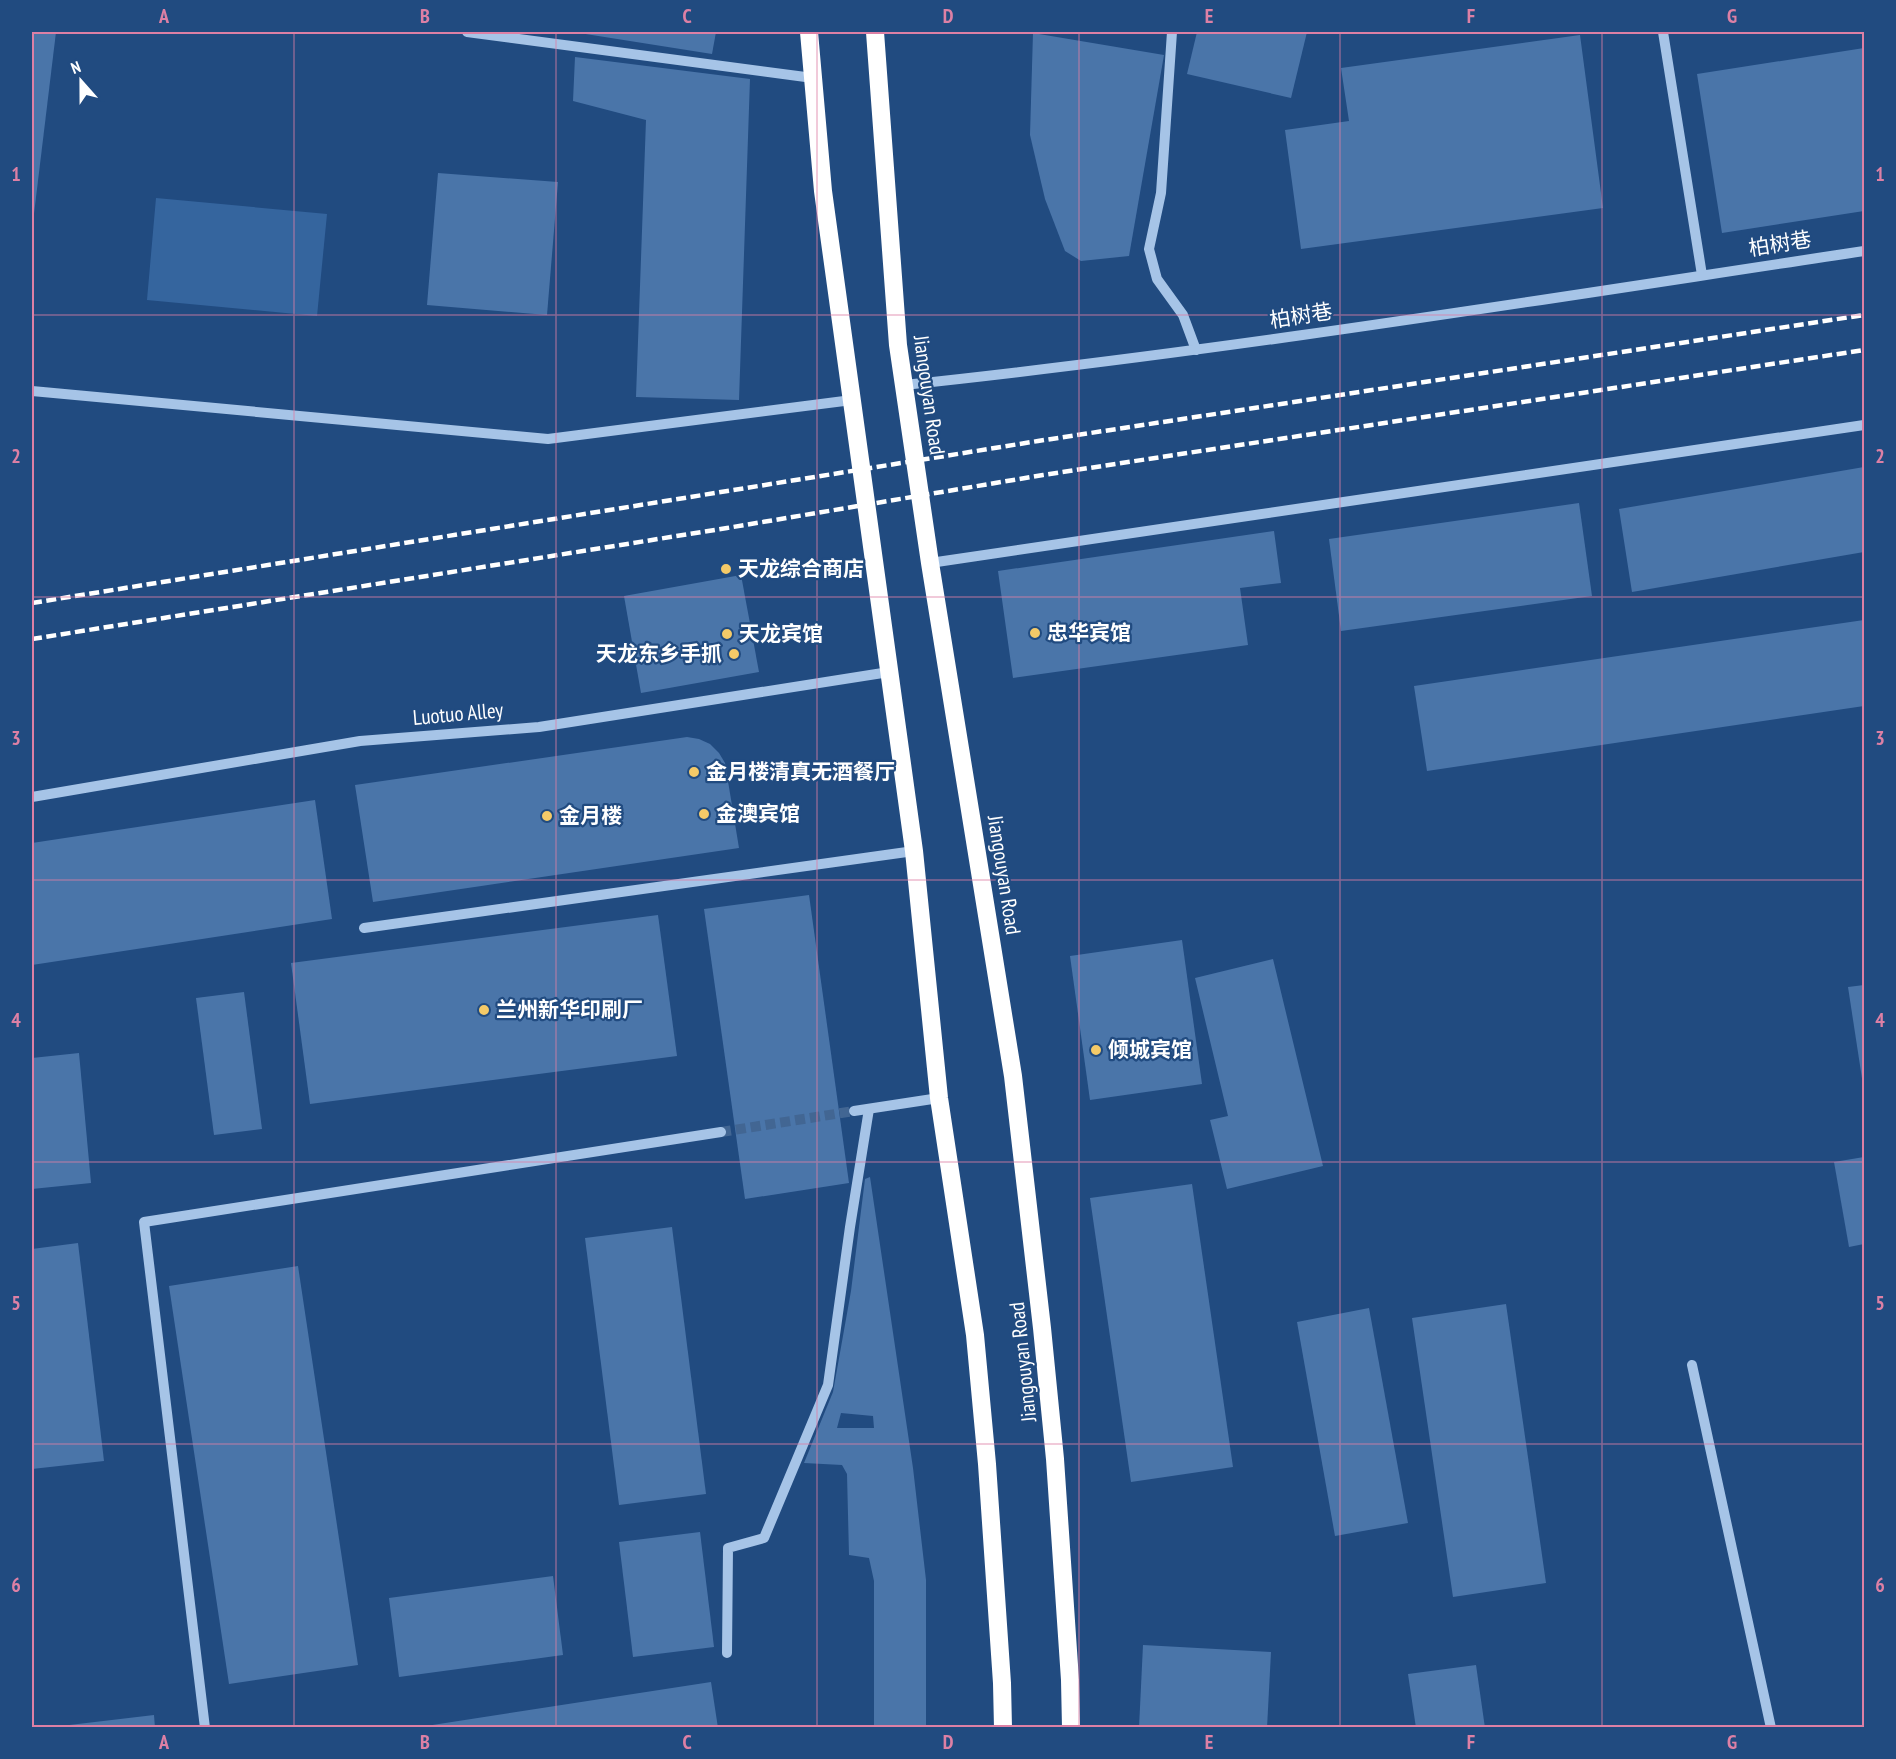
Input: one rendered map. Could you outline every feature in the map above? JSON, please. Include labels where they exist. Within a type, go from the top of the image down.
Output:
[{"type":"highway","points":[[809,32],[823,191],[914,851],[939,1098],[975,1335],[988,1476],[1003,1728]]},
{"type":"highway","name":"Jiangouyan Road","points":[[875,32],[898,345],[930,563],[1013,1076],[1042,1328],[1053,1447],[1070,1680],[1071,1728]]},
{"type":"street","points":[[466,32],[813,78]]},
{"type":"street","points":[[1172,32],[1161,192],[1149,249],[1157,279],[1182,315],[1196,350]]},
{"type":"street","points":[[1663,32],[1702,275]]},
{"type":"street","name":"柏树巷","points":[[904,385],[1065,368],[1196,350],[1864,251]]},
{"type":"street","points":[[32,391],[548,439],[852,400]]},
{"type":"street","points":[[930,563],[1864,425]]},
{"type":"street","name":"Luotuo Alley","points":[[32,797],[360,741],[540,727],[889,672]]},
{"type":"street","points":[[364,928],[914,851]]},
{"type":"street","points":[[854,1111],[939,1098]]},
{"type":"street","points":[[727,1653],[728,1548],[764,1538],[828,1385],[869,1109]]},
{"type":"street","points":[[206,1728],[144,1222],[721,1132]]},
{"type":"street","points":[[1692,1365],[1771,1728]]},
{"type":"shaded area","points":[[156,198],[327,214],[317,316],[147,300]]},
{"type":"building","points":[[32,32],[56,32],[33,222],[32,221]]},
{"type":"building","points":[[573,32],[716,32],[712,54]]},
{"type":"building","points":[[1197,32],[1307,32],[1291,98],[1187,74]]},
{"type":"building","points":[[1033,33],[1164,55],[1129,256],[1081,261],[1065,251],[1045,199],[1030,135]]},
{"type":"building","points":[[1580,35],[1603,208],[1301,249],[1285,130],[1349,121],[1341,68]]},
{"type":"building","points":[[1864,48],[1864,211],[1722,233],[1697,74]]},
{"type":"building","points":[[575,57],[750,79],[739,400],[636,397],[646,120],[573,101]]},
{"type":"building","points":[[438,173],[558,182],[547,315],[427,305]]},
{"type":"building","points":[[1864,467],[1864,552],[1632,592],[1619,509]]},
{"type":"building","points":[[1579,503],[1592,596],[1341,631],[1329,539]]},
{"type":"building","points":[[1274,531],[1281,583],[1240,588],[1248,645],[1013,678],[998,571]]},
{"type":"building","points":[[741,575],[759,672],[641,693],[624,596]]},
{"type":"building","points":[[1864,620],[1864,706],[1427,771],[1414,686]]},
{"type":"building","name":"金月楼","points":[[687,737],[710,744],[725,763],[739,848],[373,902],[355,785]]},
{"type":"building","points":[[315,800],[332,919],[32,965],[32,843]]},
{"type":"building","points":[[809,895],[849,1183],[745,1199],[704,909]]},
{"type":"building","name":"兰州新华印刷厂","points":[[658,915],[677,1056],[310,1104],[291,963]]},
{"type":"building","points":[[1182,940],[1202,1084],[1090,1100],[1070,956]]},
{"type":"building","points":[[1273,959],[1323,1166],[1227,1189],[1210,1120],[1228,1116],[1195,978]]},
{"type":"building","points":[[1864,985],[1864,1085],[1863,1085],[1848,987]]},
{"type":"building","points":[[244,992],[262,1129],[214,1135],[196,998]]},
{"type":"building","points":[[79,1053],[91,1183],[32,1189],[32,1058]]},
{"type":"building","points":[[1864,1157],[1864,1244],[1849,1247],[1834,1162]]},
{"type":"building","points":[[870,1177],[913,1468],[926,1580],[926,1728],[874,1728],[874,1581],[869,1558],[849,1555],[847,1474],[842,1465],[804,1463],[833,1392],[851,1291],[865,1179]],"holes":[[[841,1413],[873,1416],[874,1428],[837,1428]]]},
{"type":"building","points":[[1192,1184],[1233,1467],[1131,1482],[1090,1198]]},
{"type":"building","points":[[672,1227],[706,1494],[619,1505],[585,1238]]},
{"type":"building","points":[[78,1243],[104,1461],[32,1469],[32,1249]]},
{"type":"building","points":[[298,1266],[358,1665],[229,1684],[169,1286]]},
{"type":"building","points":[[1506,1304],[1546,1583],[1453,1597],[1412,1318]]},
{"type":"building","points":[[1369,1308],[1408,1523],[1335,1536],[1297,1322]]},
{"type":"building","points":[[700,1532],[714,1647],[633,1657],[619,1542]]},
{"type":"building","points":[[553,1576],[563,1655],[399,1677],[389,1598]]},
{"type":"building","points":[[1143,1645],[1271,1652],[1267,1728],[1139,1728]]},
{"type":"building","points":[[1476,1665],[1485,1728],[1416,1728],[1408,1674]]},
{"type":"building","points":[[711,1682],[718,1728],[426,1728],[426,1726]]},
{"type":"building","points":[[154,1715],[155,1728],[61,1728],[61,1726]]},
{"type":"tunnel","points":[[721,1132],[854,1111]]},
{"type":"railway","points":[[32,603],[1038,441],[1864,315]]},
{"type":"railway","points":[[32,639],[1043,475],[1864,350]]},
{"type":"place","name":"天龙综合商店","points":[[726,569]]},
{"type":"place","name":"忠华宾馆","points":[[1035,633]]},
{"type":"place","name":"天龙宾馆","points":[[727,634]]},
{"type":"place","name":"天龙东乡手抓","points":[[734,654]]},
{"type":"place","name":"金月楼清真无酒餐厅","points":[[694,772]]},
{"type":"place","name":"金澳宾馆","points":[[704,814]]},
{"type":"place","name":"金月楼","points":[[547,816]]},
{"type":"place","name":"兰州新华印刷厂","points":[[484,1010]]},
{"type":"place","name":"倾城宾馆","points":[[1096,1050]]}]
